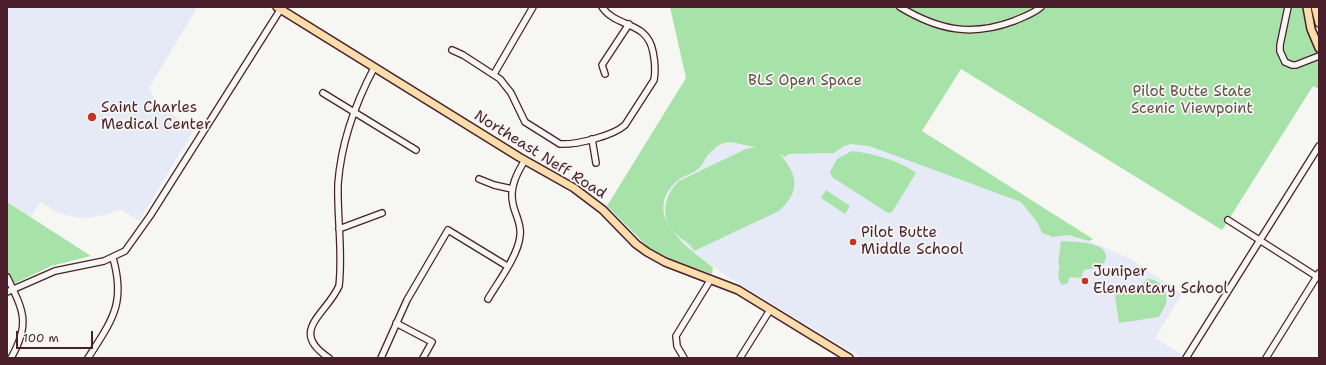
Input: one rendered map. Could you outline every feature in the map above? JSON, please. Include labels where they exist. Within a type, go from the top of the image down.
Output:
[{"type":"main road","points":[[1307,7],[1311,29],[1319,48]]},
{"type":"main road","points":[[1315,7],[1319,23]]},
{"type":"main road","name":"Northeast Neff Road","points":[[280,8],[374,68],[590,199],[603,210],[636,244],[647,252],[665,262],[738,290],[849,358]]},
{"type":"street","points":[[494,74],[533,7]]},
{"type":"street","points":[[452,50],[494,74],[509,89],[525,122],[560,144],[592,139],[620,130],[625,125],[654,80],[656,65],[652,46],[644,33],[613,16],[602,7]]},
{"type":"street","points":[[900,7],[920,19],[956,30],[988,28],[1007,23],[1030,14],[1041,7]]},
{"type":"street","points":[[1288,7],[1280,45],[1280,51],[1285,62],[1296,65],[1319,56]]},
{"type":"street","points":[[10,291],[55,271],[113,258],[125,251],[135,240],[280,8]]},
{"type":"street","points":[[605,74],[602,65],[629,24]]},
{"type":"street","points":[[329,358],[318,351],[311,340],[310,329],[335,295],[339,286],[338,184],[345,140],[354,111],[374,68]]},
{"type":"street","points":[[323,93],[416,150]]},
{"type":"street","points":[[592,139],[596,163]]},
{"type":"street","points":[[1186,358],[1319,146]]},
{"type":"street","points":[[488,299],[519,245],[520,235],[512,203],[512,189],[516,176],[525,160]]},
{"type":"street","points":[[479,179],[494,185],[512,189]]},
{"type":"street","points":[[339,229],[382,213]]},
{"type":"street","points":[[1228,220],[1259,241],[1318,276],[1266,358]]},
{"type":"street","points":[[381,358],[407,300],[448,230],[507,266]]},
{"type":"street","points":[[88,358],[113,317],[117,303],[119,289],[113,258]]},
{"type":"street","points":[[7,277],[10,291],[23,312],[24,323],[21,338],[11,358]]},
{"type":"street","points":[[684,358],[677,346],[676,336],[711,279]]},
{"type":"street","points":[[740,358],[770,310]]},
{"type":"street","points":[[396,323],[432,342],[423,358]]},
{"type":"shaded area","name":"Saint Charles Medical Center","points":[[7,7],[197,8],[149,88],[158,106],[195,128],[139,221],[120,209],[105,215],[88,218],[74,217],[59,213],[40,202],[31,217],[7,202]]},
{"type":"shaded area","name":"Pilot Butte Middle School","points":[[737,141],[747,146],[771,149],[785,157],[789,154],[834,153],[844,146],[851,144],[869,146],[1021,202],[1037,222],[1042,233],[1053,237],[1068,235],[1089,241],[1129,258],[1182,294],[1155,338],[1183,355],[1181,358],[862,358],[728,277],[694,252],[673,233],[667,224],[664,205],[670,188],[678,180],[697,169],[714,149],[726,143]]},
{"type":"green space","points":[[670,7],[1303,7],[1306,24],[1319,58],[1319,89],[1313,86],[1222,230],[961,69],[922,131],[1093,239],[1089,241],[1068,235],[1053,237],[1042,233],[1037,222],[1021,202],[869,146],[851,144],[844,146],[834,153],[789,154],[785,157],[780,154],[791,169],[794,190],[779,211],[694,251],[688,243],[671,228],[672,230],[681,240],[692,250],[713,267],[712,274],[668,258],[651,250],[607,206],[686,78]],"holes":[[[732,142],[756,147],[746,149],[679,181],[670,193],[667,200],[667,221],[664,206],[667,194],[677,181],[698,169],[709,154],[721,144]]]},
{"type":"green space","points":[[852,151],[886,158],[916,173],[892,212],[888,213],[832,177],[830,172],[837,159]]},
{"type":"green space","points":[[826,190],[850,206],[845,214],[821,198]]},
{"type":"green space","points":[[7,202],[91,256],[51,266],[7,287]]},
{"type":"green space","points":[[1061,241],[1081,242],[1096,245],[1105,252],[1105,262],[1101,266],[1084,270],[1081,278],[1069,277],[1068,283],[1062,285],[1058,275]]},
{"type":"green space","points":[[1147,279],[1152,279],[1160,283],[1165,290],[1167,298],[1166,303],[1159,317],[1119,323],[1114,289],[1142,284]]},
{"type":"place","name":"Saint Charles Medical Center","points":[[92,117]]},
{"type":"place","name":"Pilot Butte Middle School","points":[[853,242]]},
{"type":"place","name":"Juniper Elementary School","points":[[1085,281]]},
{"type":"park label","name":"BLS Open Space","points":[[805,81]]},
{"type":"park label","name":"Pilot Butte State Scenic Viewpoint","points":[[1192,100]]}]
